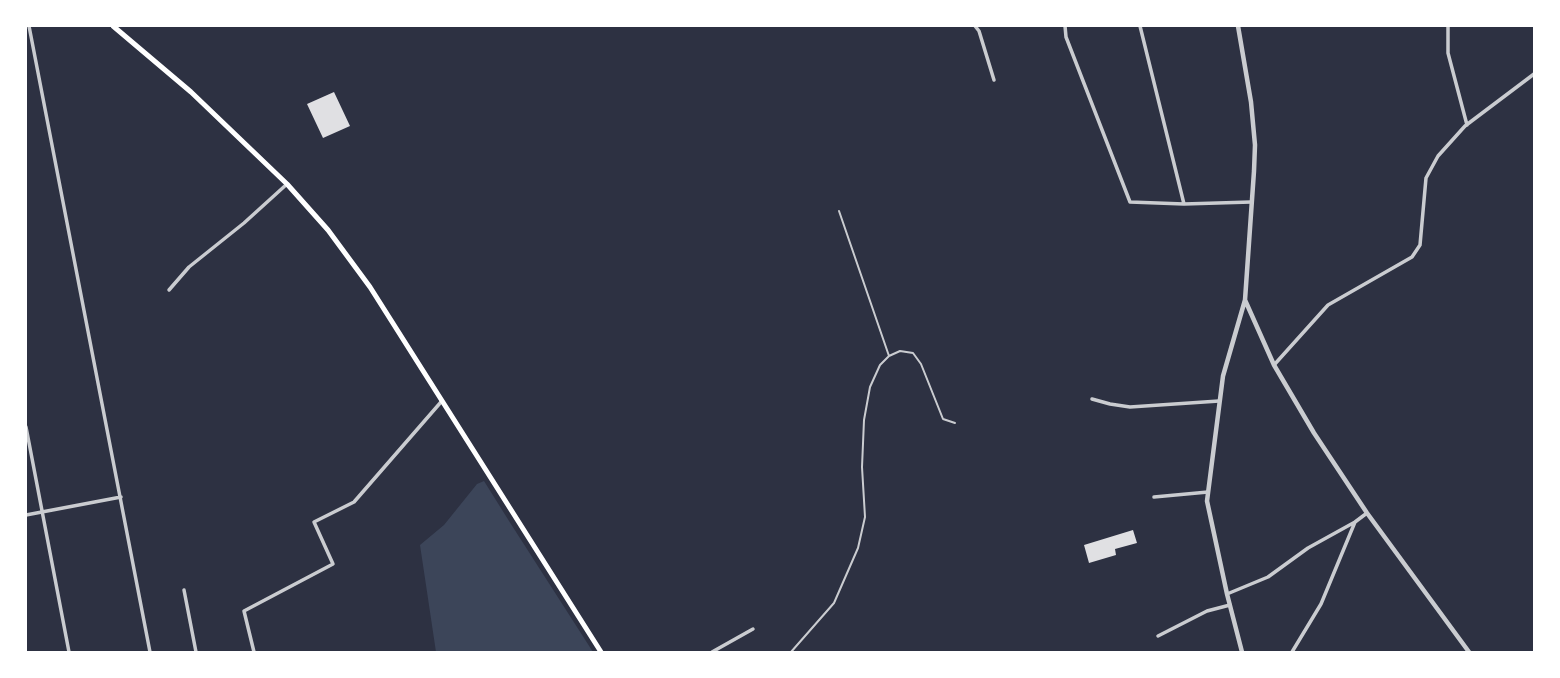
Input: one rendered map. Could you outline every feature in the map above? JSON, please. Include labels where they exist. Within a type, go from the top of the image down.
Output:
[{"type":"main road","points":[[113,26],[191,92],[287,184],[328,230],[370,287],[441,402],[601,652]]},
{"type":"street","points":[[29,26],[150,652]]},
{"type":"street","points":[[975,26],[979,31],[994,80]]},
{"type":"street","points":[[1065,26],[1066,37],[1130,202],[1184,204],[1251,202]]},
{"type":"street","points":[[1140,26],[1184,204]]},
{"type":"street","points":[[1238,26],[1251,102],[1255,151],[1245,300],[1223,376],[1207,501],[1227,594],[1242,652]]},
{"type":"street","points":[[1448,26],[1448,53],[1467,125]]},
{"type":"street","points":[[1274,365],[1328,305],[1412,257],[1420,245],[1426,178],[1438,156],[1467,125],[1534,74]]},
{"type":"street","points":[[169,290],[189,267],[244,223],[287,184]]},
{"type":"street","points":[[1245,300],[1274,365],[1314,433],[1367,512],[1469,652]]},
{"type":"street","points":[[1092,399],[1130,407],[1219,401]]},
{"type":"street","points":[[254,652],[244,610],[333,564],[314,522],[354,502],[441,402]]},
{"type":"street","points":[[26,427],[69,652]]},
{"type":"street","points":[[1154,497],[1208,492]]},
{"type":"street","points":[[26,515],[121,497]]},
{"type":"street","points":[[1227,594],[1268,577],[1308,548],[1355,522],[1367,512]]},
{"type":"street","points":[[1292,652],[1321,604],[1355,522]]},
{"type":"street","points":[[184,590],[196,652]]},
{"type":"street","points":[[1158,636],[1207,611],[1230,605]]},
{"type":"street","points":[[712,652],[753,630]]},
{"type":"lane","points":[[839,211],[889,356]]},
{"type":"lane","points":[[791,652],[834,602],[858,548],[865,517],[862,467],[864,420],[870,388],[880,365],[889,356],[900,351],[913,353],[921,364],[942,419],[955,423]]},
{"type":"shaded area","points":[[484,481],[593,652],[436,652],[420,545],[444,525],[477,484]]},
{"type":"building","points":[[334,92],[350,126],[323,138],[307,104]]},
{"type":"building","points":[[1133,530],[1137,543],[1115,549],[1116,555],[1089,563],[1084,545]]}]
